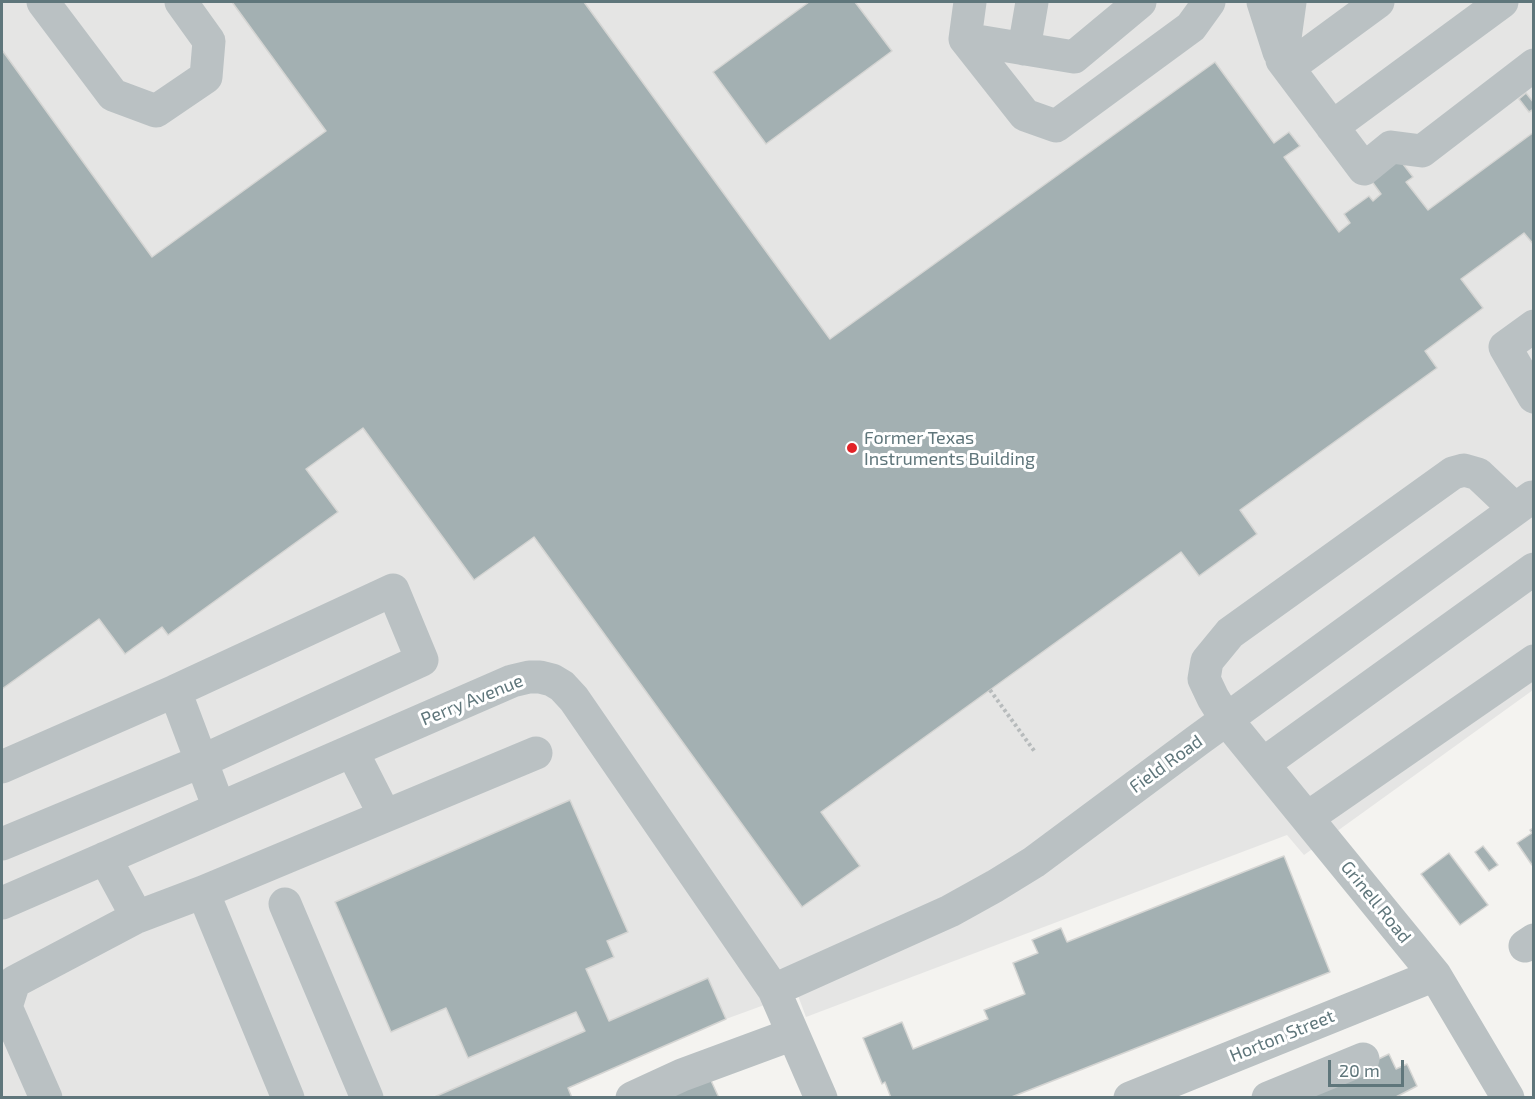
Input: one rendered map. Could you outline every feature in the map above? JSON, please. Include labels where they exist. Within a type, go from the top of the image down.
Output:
[{"type":"street","points":[[43,2],[113,95],[156,111],[206,77],[209,41],[181,2]]},
{"type":"street","points":[[970,2],[965,39],[1025,115],[1056,126],[1191,27],[1209,2]]},
{"type":"street","points":[[1024,49],[1032,2]]},
{"type":"street","points":[[965,39],[1074,57],[1140,2]]},
{"type":"street","points":[[1263,2],[1285,64],[1364,169],[1390,147],[1422,151],[1533,65]]},
{"type":"street","points":[[1285,64],[1290,2]]},
{"type":"street","points":[[1285,64],[1378,2]]},
{"type":"street","points":[[1332,127],[1502,2]]},
{"type":"street","points":[[1533,326],[1505,347],[1533,397]]},
{"type":"street","name":"Grinell Road","points":[[1508,1098],[1435,975],[1226,719],[1204,679],[1207,661],[1230,633],[1453,473],[1464,470],[1478,474],[1524,502]]},
{"type":"street","name":"Field Road","points":[[774,990],[950,911],[1034,861],[1524,502]]},
{"type":"street","points":[[1263,764],[1533,569]]},
{"type":"street","points":[[2,767],[175,691],[393,590],[422,660],[202,761],[2,844]]},
{"type":"street","points":[[1307,818],[1533,661]]},
{"type":"street","name":"Perry Avenue","points":[[2,903],[518,678],[540,677],[557,683],[574,699],[774,990],[821,1098]]},
{"type":"street","points":[[175,691],[219,808]]},
{"type":"street","points":[[352,751],[385,816]]},
{"type":"street","points":[[46,1098],[6,1007],[14,982],[137,917],[203,892],[536,753]]},
{"type":"street","points":[[105,858],[137,917]]},
{"type":"street","points":[[203,892],[288,1098]]},
{"type":"street","points":[[285,904],[368,1098]]},
{"type":"street","name":"Horton Street","points":[[1130,1098],[1435,975]]},
{"type":"street","points":[[632,1098],[682,1075],[793,1034]]},
{"type":"street","points":[[1268,1098],[1363,1059]]},
{"type":"path","points":[[990,690],[1035,752]]},
{"type":"shaded area","points":[[2,2],[1533,2],[1533,690],[1304,855],[1287,835],[806,1017],[797,993],[726,1019],[568,1088],[572,1097],[2,1098]]},
{"type":"building","name":"Former Texas Instruments Building","points":[[232,2],[584,2],[830,339],[1215,62],[1274,143],[1289,132],[1300,146],[1284,157],[1339,232],[1350,223],[1344,214],[1369,196],[1373,201],[1381,194],[1368,176],[1396,155],[1413,177],[1406,182],[1428,210],[1534,132],[1534,245],[1524,233],[1461,279],[1483,308],[1425,351],[1437,368],[1240,510],[1257,534],[1199,576],[1181,552],[821,812],[860,866],[802,907],[534,537],[474,580],[363,428],[306,469],[338,512],[168,635],[162,627],[125,654],[99,619],[2,689],[2,50],[152,257],[326,131]]},
{"type":"building","points":[[809,2],[855,2],[892,51],[766,144],[713,72]]},
{"type":"building","points":[[1526,93],[1534,103],[1534,109],[1529,112],[1519,99]]},
{"type":"building","points":[[570,800],[628,932],[607,941],[614,957],[586,969],[609,1021],[708,978],[726,1019],[568,1088],[572,1098],[432,1098],[585,1031],[576,1012],[468,1058],[446,1008],[391,1032],[335,902]]},
{"type":"building","points":[[1534,828],[1534,864],[1532,865],[1517,843],[1532,833],[1530,830]]},
{"type":"building","points":[[1483,846],[1498,865],[1489,871],[1475,852]]},
{"type":"building","points":[[1449,853],[1488,905],[1460,925],[1421,874]]},
{"type":"building","points":[[1284,856],[1330,972],[1009,1098],[891,1098],[885,1082],[882,1084],[863,1038],[902,1022],[913,1049],[988,1019],[984,1010],[1025,994],[1013,963],[1038,953],[1032,940],[1061,928],[1067,942]]},
{"type":"building","points":[[1389,1054],[1396,1069],[1407,1064],[1417,1086],[1394,1098],[1297,1098]]},
{"type":"building","points":[[708,1074],[719,1098],[657,1098]]},
{"type":"place","name":"Former Texas Instruments Building","points":[[852,448]]}]
